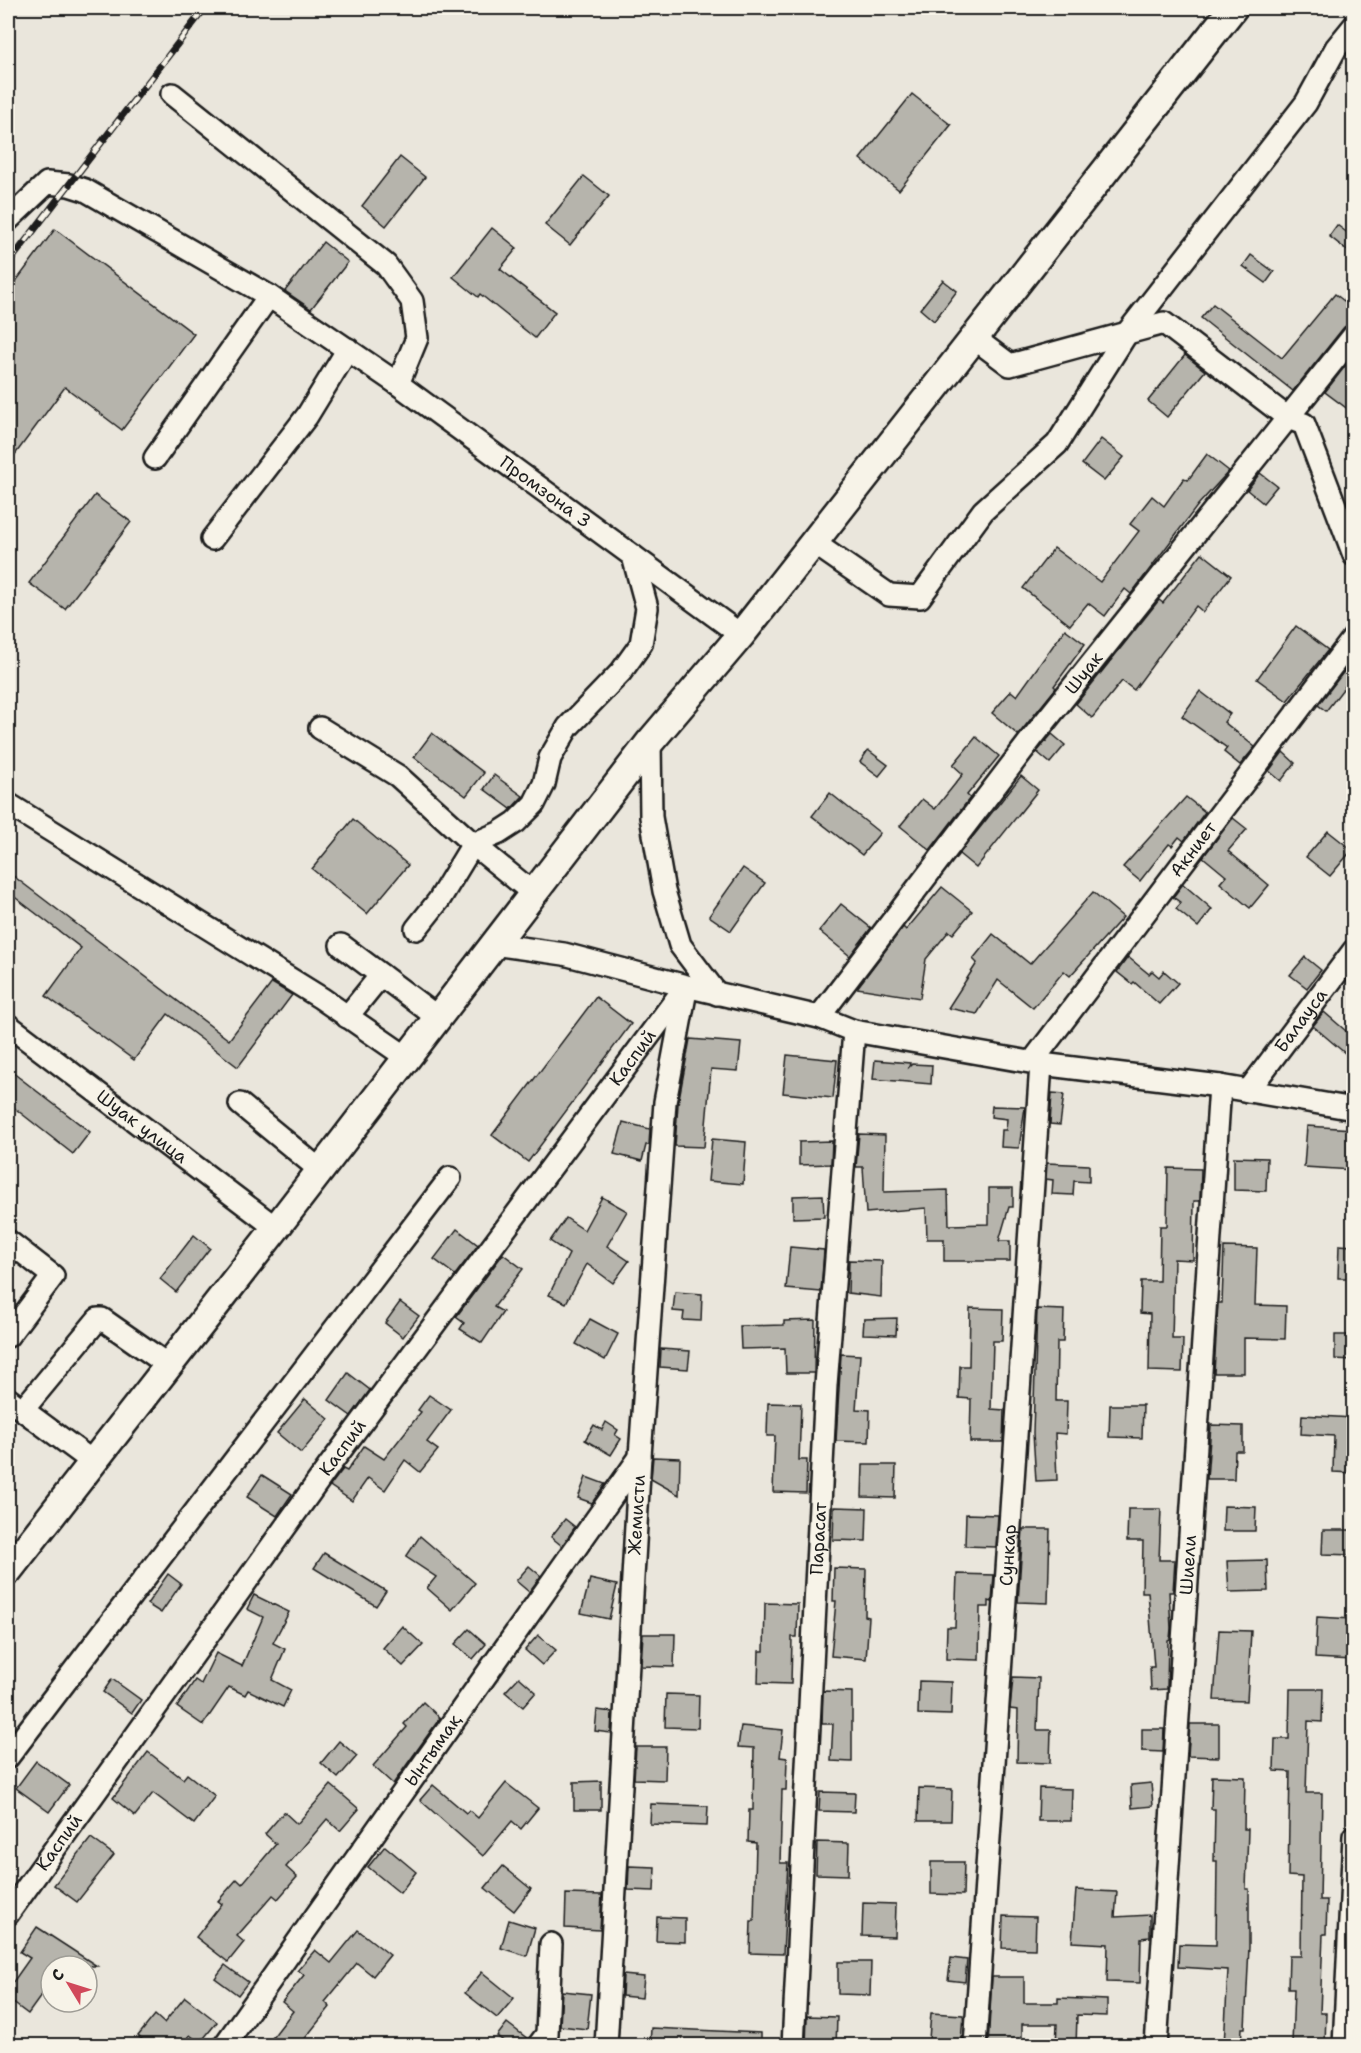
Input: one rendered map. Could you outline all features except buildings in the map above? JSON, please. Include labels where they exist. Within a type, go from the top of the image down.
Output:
[{"type":"main road","points":[[8,1571],[276,1228],[650,742],[741,635],[1233,8]]},
{"type":"street","points":[[814,543],[889,595],[920,597],[983,511],[1058,444],[1127,333],[1306,103],[1336,48],[1353,26]]},
{"type":"street","points":[[172,94],[386,265],[412,301],[417,338],[398,384]]},
{"type":"street","name":"Промзона 3","points":[[8,220],[47,183],[69,185],[85,190],[269,296],[348,349],[741,635]]},
{"type":"street","points":[[155,458],[269,296]]},
{"type":"street","points":[[974,338],[1010,365],[1164,323],[1288,418],[1304,424],[1353,555]]},
{"type":"street","name":"Шуак","points":[[819,1017],[1032,738],[1353,335]]},
{"type":"street","points":[[212,539],[307,416],[348,349]]},
{"type":"street","points":[[416,929],[439,900],[473,844],[499,833],[516,822],[534,804],[544,784],[550,758],[568,727],[621,672],[641,644],[647,608],[633,556]]},
{"type":"street","name":"Акниет","points":[[1037,1063],[1353,637]]},
{"type":"street","points":[[320,728],[398,776],[473,844],[533,893]]},
{"type":"street","points":[[650,742],[651,817],[664,891],[680,945],[717,994]]},
{"type":"street","points":[[8,804],[347,1017],[406,1057]]},
{"type":"street","points":[[493,944],[564,954],[717,994],[819,1017],[854,1030],[1037,1063],[1220,1086],[1353,1109]]},
{"type":"street","points":[[341,945],[437,1017]]},
{"type":"street","name":"Балауса","points":[[1248,1091],[1353,950]]},
{"type":"street","points":[[347,1017],[381,975]]},
{"type":"street","name":"Жемисти","points":[[606,2046],[640,1456],[665,1102],[686,986]]},
{"type":"street","name":"Каспий","points":[[8,1914],[329,1466],[686,986]]},
{"type":"street","name":"Шуак улица","points":[[8,1025],[276,1228]]},
{"type":"street","name":"Парасат","points":[[794,2046],[826,1385],[854,1030]]},
{"type":"street","name":"Сункар","points":[[975,2046],[1037,1063]]},
{"type":"street","name":"Шиели","points":[[1156,2046],[1220,1086]]},
{"type":"street","points":[[240,1104],[320,1170]]},
{"type":"street","points":[[8,1757],[450,1178]]},
{"type":"street","points":[[8,1241],[53,1276],[8,1336]]},
{"type":"street","points":[[16,1405],[26,1406],[98,1319],[102,1319],[168,1365]]},
{"type":"street","points":[[16,1405],[93,1462]]},
{"type":"street","name":"Ынтымақ","points":[[224,2046],[640,1456]]},
{"type":"street","points":[[1344,2046],[1353,1836]]},
{"type":"street","points":[[538,2046],[547,2034],[551,1944]]},
{"type":"railway","points":[[8,264],[205,8]]}]
